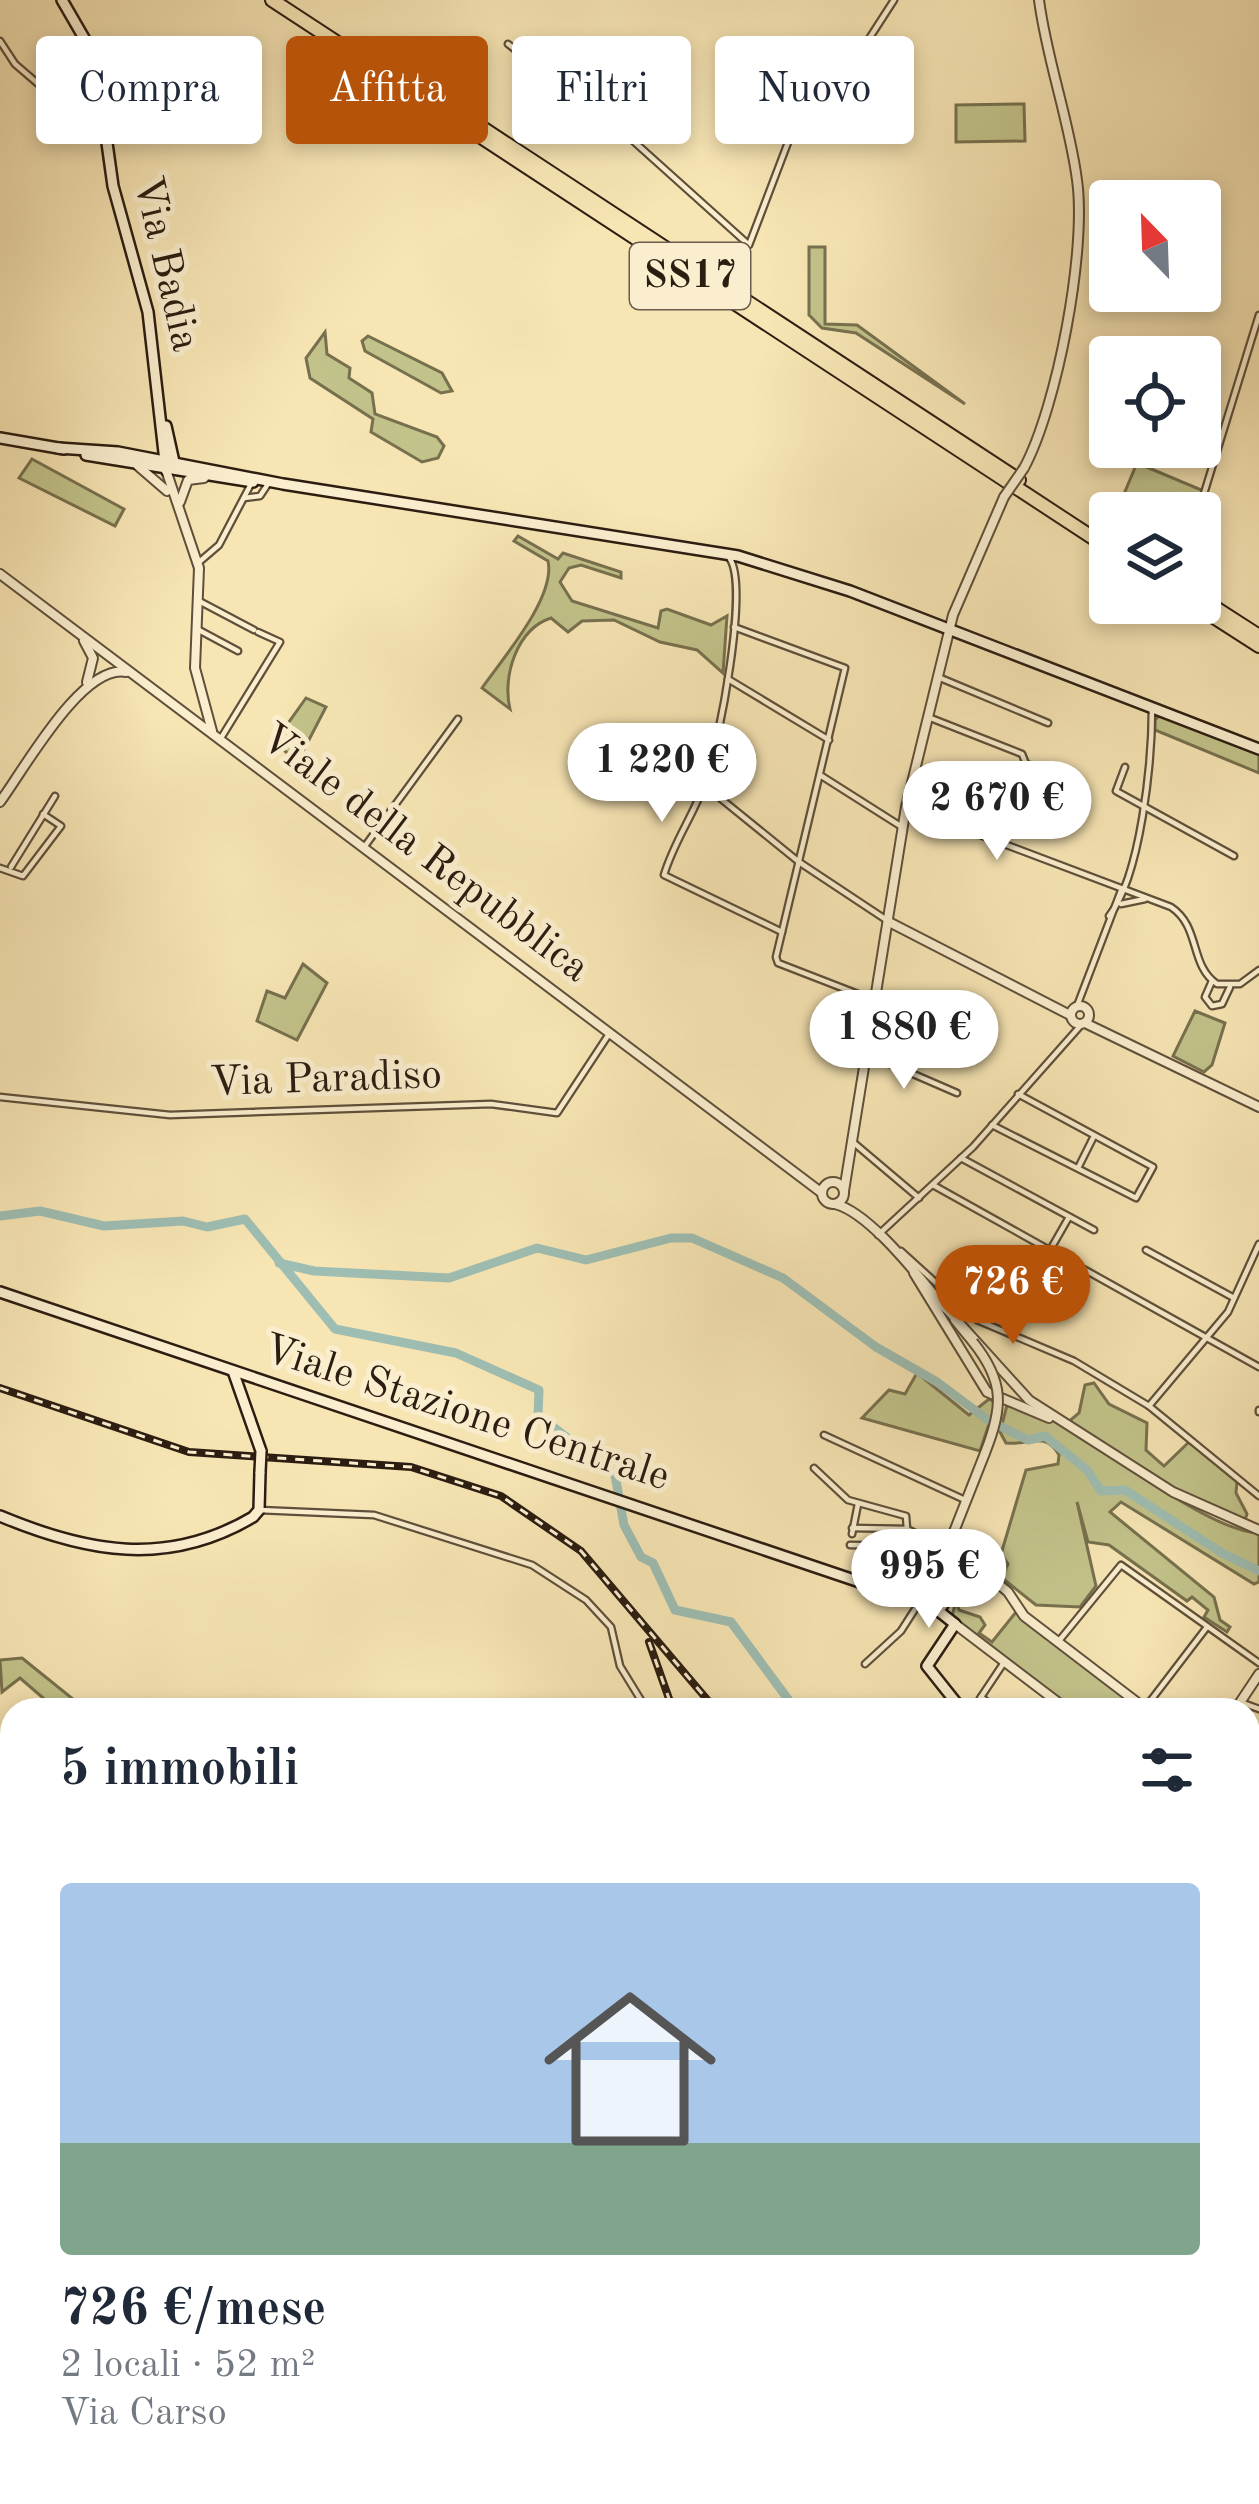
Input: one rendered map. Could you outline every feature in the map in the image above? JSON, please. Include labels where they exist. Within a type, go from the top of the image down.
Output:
[{"type":"highway","name":"SS17","points":[[272,0],[1089,535]]},
{"type":"highway","name":"SS17","points":[[286,0],[1089,525]]},
{"type":"highway","points":[[1221,612],[1259,636]]},
{"type":"highway","points":[[1221,622],[1259,646]]},
{"type":"main road","name":"Via Badia","points":[[62,0],[83,36]]},
{"type":"main road","name":"Via Badia","points":[[106,144],[148,312],[170,466]]},
{"type":"main road","points":[[137,460],[164,437],[180,453],[206,467]]},
{"type":"main road","points":[[0,438],[224,479],[269,482]]},
{"type":"main road","points":[[170,466],[206,467],[269,482],[728,554],[781,567],[1259,749]]},
{"type":"main road","name":"Viale Stazione Centrale","points":[[0,1292],[628,1504],[931,1599],[953,1621]]},
{"type":"main road","points":[[0,1516],[67,1544],[145,1550],[239,1525],[259,1510],[261,1450],[233,1371]]},
{"type":"main road","points":[[952,1698],[927,1666],[953,1621]]},
{"type":"street","points":[[508,44],[621,130],[749,245],[793,132],[845,76],[894,0]]},
{"type":"street","points":[[850,1209],[844,1192],[845,1173],[902,827],[928,716],[953,616],[1004,497],[1024,468],[1047,418],[1066,321],[1078,207],[1039,0]]},
{"type":"street","points":[[2,44],[1,61],[15,64]]},
{"type":"street","points":[[2,44],[15,64],[36,82]]},
{"type":"street","points":[[1204,492],[1259,315]]},
{"type":"street","points":[[137,460],[178,502]]},
{"type":"street","points":[[170,466],[198,563],[196,720]]},
{"type":"street","points":[[178,502],[188,480],[224,479]]},
{"type":"street","points":[[198,563],[219,545],[252,482]]},
{"type":"street","points":[[244,498],[260,496],[269,482]]},
{"type":"street","points":[[728,554],[739,578],[728,679],[704,785],[666,878],[782,932]]},
{"type":"street","name":"Viale della Repubblica","points":[[0,574],[610,1032],[813,1181],[828,1186]]},
{"type":"street","points":[[199,704],[216,735],[280,642],[200,601]]},
{"type":"street","points":[[931,623],[953,616]]},
{"type":"street","points":[[953,616],[967,637]]},
{"type":"street","points":[[734,628],[845,668],[778,963],[876,1001]]},
{"type":"street","points":[[197,629],[238,650]]},
{"type":"street","points":[[77,631],[89,648],[92,666],[87,684]]},
{"type":"street","points":[[92,666],[108,654]]},
{"type":"street","points":[[100,675],[108,654]]},
{"type":"street","points":[[0,802],[87,684],[100,675],[121,671],[139,678]]},
{"type":"street","points":[[938,677],[1048,723]]},
{"type":"street","points":[[728,679],[829,740]]},
{"type":"street","points":[[178,707],[199,704]]},
{"type":"street","points":[[878,1234],[961,1158],[1071,1035],[1122,889],[1143,808],[1153,751],[1152,707]]},
{"type":"street","points":[[928,716],[1022,754],[1026,764],[1040,768]]},
{"type":"street","points":[[365,846],[386,811],[458,719]]},
{"type":"street","points":[[1125,767],[1116,791],[1234,856]]},
{"type":"street","points":[[820,775],[902,827]]},
{"type":"street","points":[[704,785],[799,862],[889,922],[1259,1107]]},
{"type":"street","points":[[0,868],[7,873],[55,796]]},
{"type":"street","points":[[906,807],[1151,900],[1188,921],[1202,968],[1212,981],[1230,986]]},
{"type":"street","points":[[11,867],[23,876],[61,826],[43,814]]},
{"type":"street","points":[[1102,881],[1112,911]]},
{"type":"street","points":[[1112,911],[1151,900]]},
{"type":"street","points":[[1212,981],[1205,997],[1212,1006],[1222,1004],[1230,986],[1259,970]]},
{"type":"street","name":"Via Paradiso","points":[[0,1097],[170,1114],[491,1104],[557,1113],[610,1032]]},
{"type":"street","points":[[867,1054],[957,1093]]},
{"type":"street","points":[[992,1125],[1136,1198],[1153,1167],[1018,1094]]},
{"type":"street","points":[[1078,1168],[1094,1136]]},
{"type":"street","points":[[852,1142],[919,1198]]},
{"type":"street","points":[[961,1158],[1094,1230]]},
{"type":"street","points":[[828,1186],[845,1173]]},
{"type":"street","points":[[933,1185],[1259,1367]]},
{"type":"street","points":[[828,1186],[844,1192]]},
{"type":"street","points":[[828,1186],[835,1204]]},
{"type":"street","points":[[835,1204],[844,1192]]},
{"type":"street","points":[[835,1204],[850,1209],[878,1234],[1022,1394],[1173,1492],[1259,1531]]},
{"type":"street","points":[[1049,1252],[1069,1217]]},
{"type":"street","points":[[1149,1406],[1234,1298],[1258,1246]]},
{"type":"street","points":[[890,1247],[977,1320],[1074,1361],[1149,1406],[1259,1496]]},
{"type":"street","points":[[1146,1250],[1234,1298]]},
{"type":"street","points":[[914,1273],[989,1395],[1064,1422]]},
{"type":"street","points":[[931,1599],[933,1579],[985,1454],[1002,1396],[995,1372],[943,1305]]},
{"type":"street","points":[[824,1435],[965,1500]]},
{"type":"street","points":[[814,1468],[858,1504],[906,1516],[907,1528]]},
{"type":"street","points":[[858,1504],[852,1531],[907,1528],[919,1534],[917,1546]]},
{"type":"street","points":[[259,1510],[337,1509],[374,1515],[532,1565],[586,1600],[611,1627],[620,1666],[640,1698]]},
{"type":"street","points":[[850,1545],[917,1546],[942,1554]]},
{"type":"street","points":[[1058,1642],[1118,1566],[1259,1663]]},
{"type":"street","points":[[865,1664],[931,1599],[953,1593],[981,1570],[1010,1593],[1019,1611],[1132,1698]]},
{"type":"street","points":[[953,1621],[1052,1698]]},
{"type":"street","points":[[1154,1698],[1207,1627]]},
{"type":"street","points":[[981,1697],[1005,1662]]},
{"type":"green space","points":[[1024,104],[1025,141],[956,142],[956,105]]},
{"type":"green space","points":[[809,247],[825,247],[825,324],[857,325],[965,404],[856,333],[822,328],[809,315]]},
{"type":"green space","points":[[325,332],[327,354],[350,368],[349,378],[372,393],[375,414],[437,437],[444,446],[438,458],[422,462],[371,432],[373,419],[310,378],[306,358]]},
{"type":"green space","points":[[368,336],[442,373],[452,391],[441,393],[365,351],[362,341]]},
{"type":"green space","points":[[32,459],[124,509],[115,526],[19,478]]},
{"type":"green space","points":[[1135,468],[1149,468],[1204,491],[1204,492],[1125,492]]},
{"type":"green space","points":[[518,536],[558,559],[563,553],[621,572],[621,578],[581,565],[569,568],[560,582],[572,601],[658,628],[661,611],[667,609],[711,625],[727,616],[723,673],[697,650],[660,642],[614,620],[582,621],[568,632],[551,618],[529,632],[515,655],[508,682],[510,709],[482,688],[526,627],[548,576],[548,561],[514,541]]},
{"type":"green space","points":[[306,698],[326,707],[298,761],[274,743]]},
{"type":"green space","points":[[1161,714],[1259,752],[1259,773],[1155,730]]},
{"type":"green space","points":[[303,964],[327,983],[297,1040],[257,1021],[267,991],[285,998]]},
{"type":"green space","points":[[1195,1011],[1225,1023],[1212,1065],[1204,1072],[1173,1056]]},
{"type":"green space","points":[[917,1373],[969,1415],[989,1399],[996,1403],[980,1451],[862,1418],[889,1390],[905,1394]]},
{"type":"green space","points":[[1094,1383],[1109,1404],[1147,1423],[1146,1450],[1164,1466],[1189,1442],[1237,1481],[1236,1493],[1247,1514],[1244,1523],[1169,1487],[1067,1423],[1079,1413],[1085,1385]]},
{"type":"green space","points":[[1007,1405],[1069,1428],[1215,1520],[1259,1533],[1259,1582],[1254,1584],[1121,1502],[1110,1512],[1214,1597],[1220,1620],[1230,1627],[1227,1632],[1204,1617],[1208,1610],[1192,1597],[1187,1601],[1109,1545],[1088,1542],[1077,1502],[1096,1586],[1080,1607],[1036,1605],[1002,1578],[1008,1564],[1001,1554],[1026,1470],[1058,1464],[1059,1455],[1042,1441],[1006,1443],[1000,1432]]},
{"type":"green space","points":[[956,1601],[959,1610],[980,1617],[985,1625],[979,1633],[992,1642],[1016,1612],[1127,1698],[1058,1698],[952,1616]]},
{"type":"green space","points":[[22,1658],[72,1698],[43,1698],[20,1678],[2,1692],[0,1660]]},
{"type":"waterway","points":[[0,1216],[40,1211],[104,1226],[183,1221],[207,1227],[245,1219],[335,1329],[456,1353],[539,1390],[538,1415],[615,1475],[624,1525],[641,1557],[653,1563],[675,1610],[731,1622],[787,1698]]},
{"type":"waterway","points":[[279,1263],[314,1271],[449,1278],[537,1248],[586,1260],[671,1238],[692,1238],[783,1278],[876,1347],[937,1382],[988,1420],[1028,1440],[1045,1436],[1087,1470],[1101,1491],[1125,1490],[1222,1553],[1259,1571]]},
{"type":"railway","points":[[0,1388],[189,1452],[411,1467],[501,1496],[581,1551],[706,1698]]},
{"type":"railway","points":[[649,1642],[669,1698]]}]
